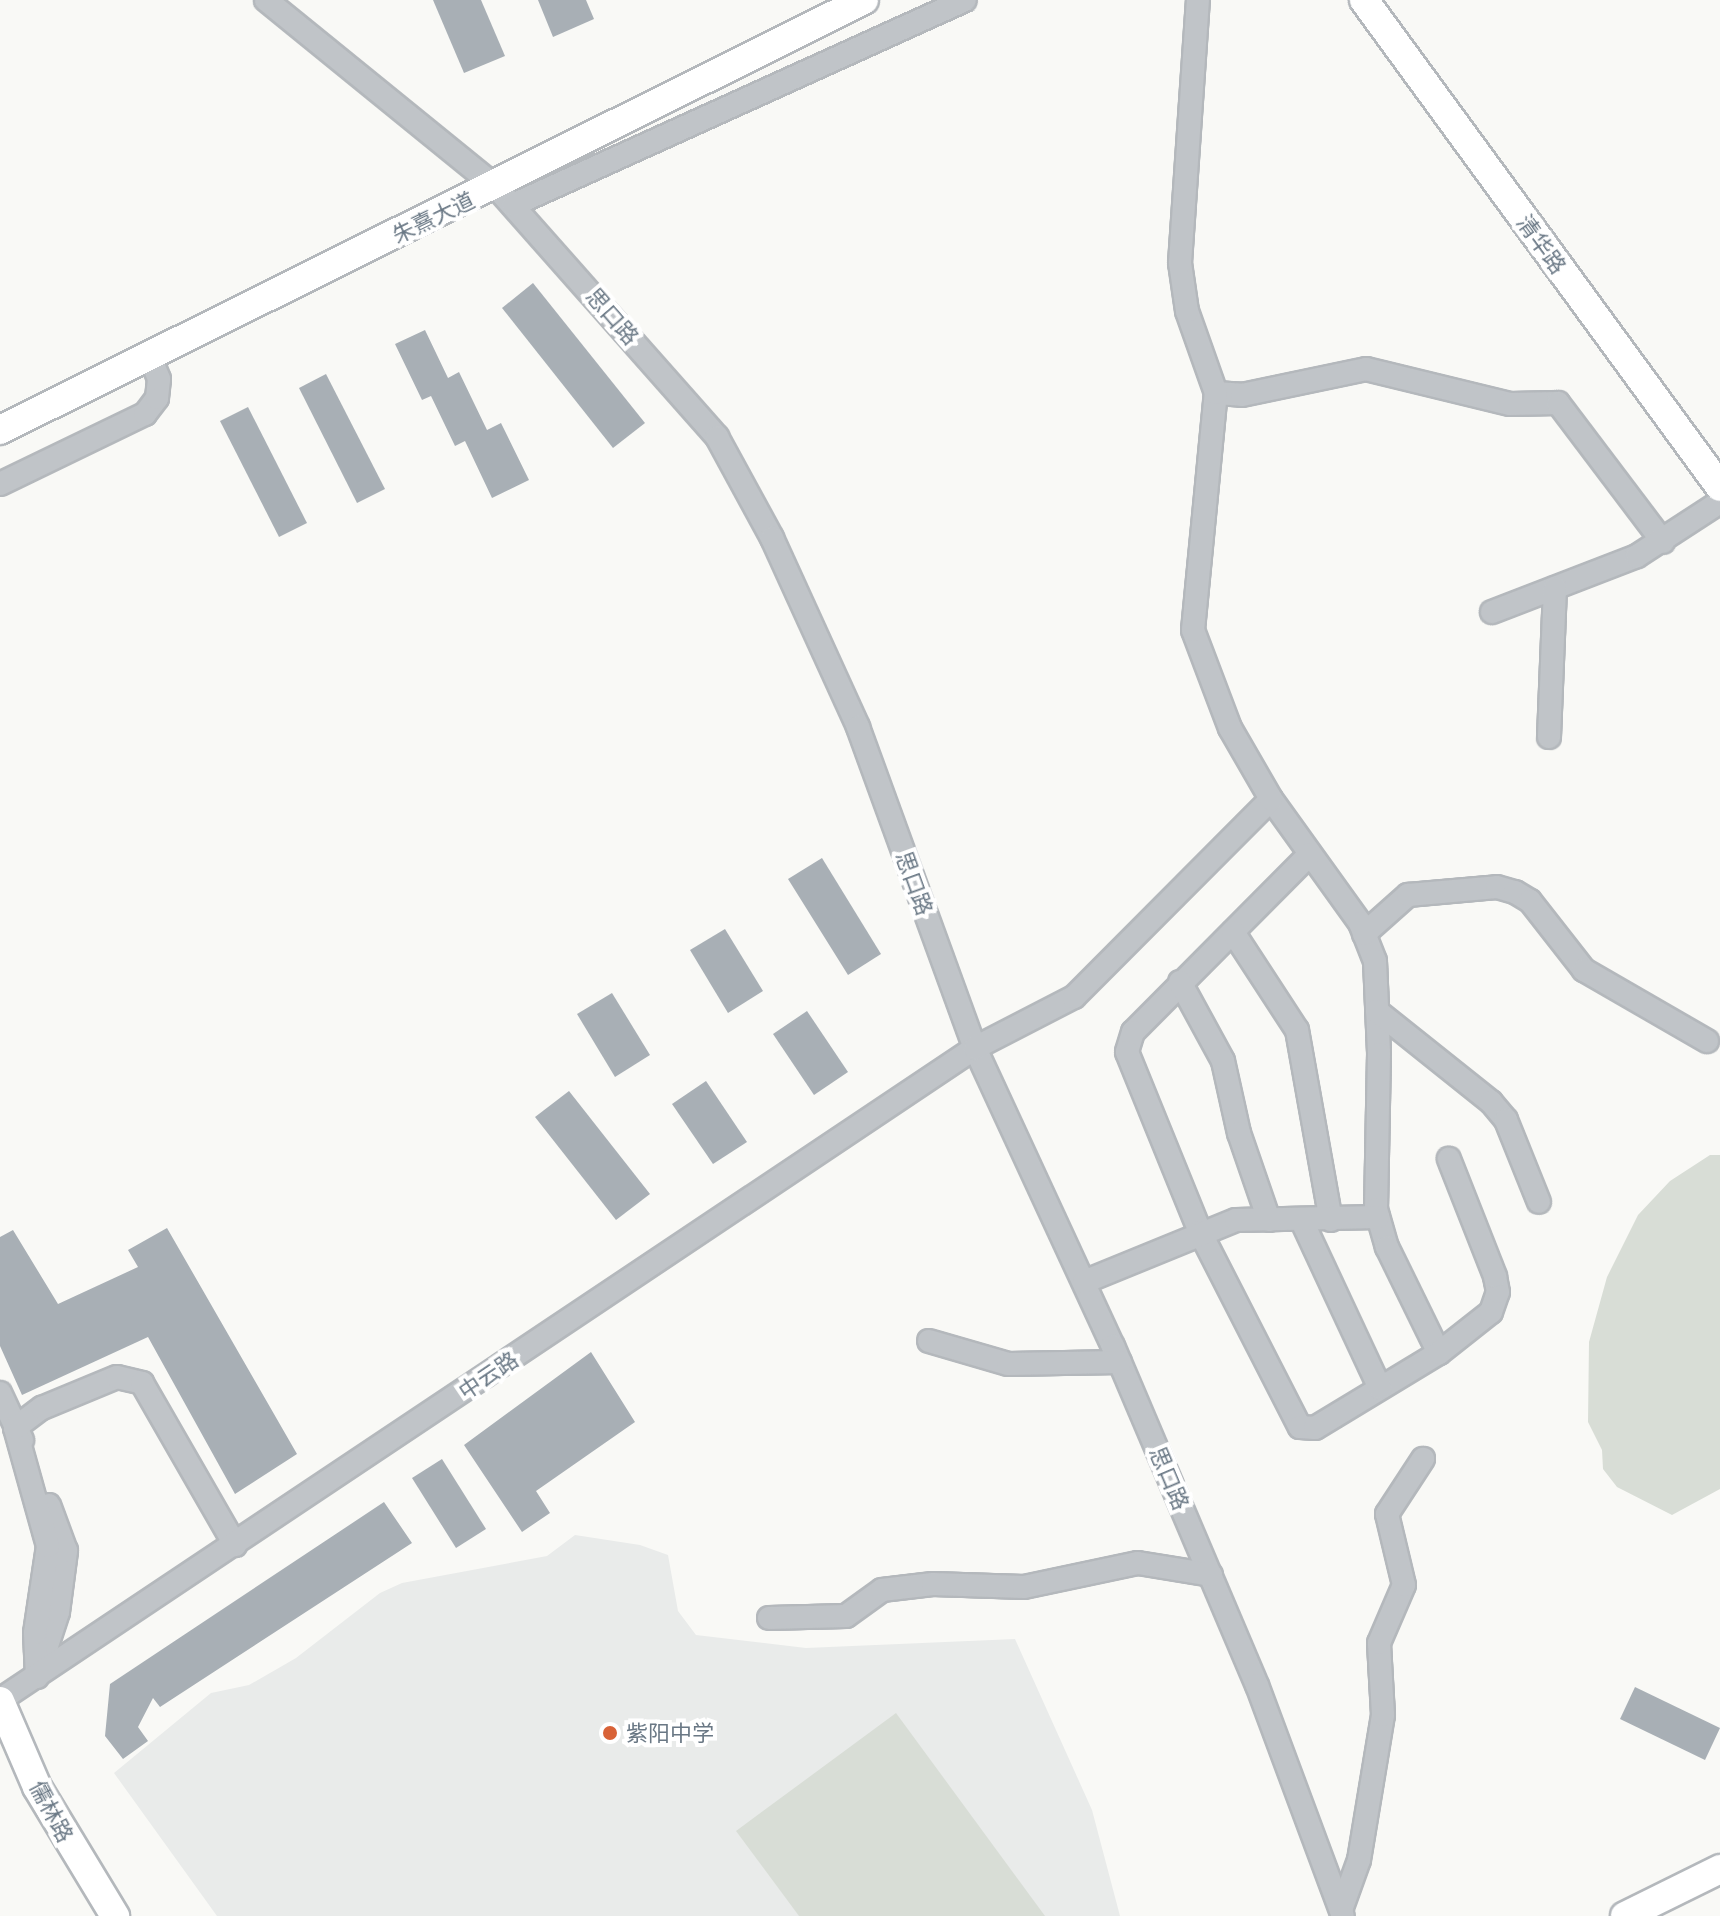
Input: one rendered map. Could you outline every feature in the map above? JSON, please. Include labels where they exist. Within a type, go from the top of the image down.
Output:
[{"type":"main road","name":"朱熹大道","points":[[0,430],[150,357],[504,196],[864,0]]},
{"type":"main road","name":"清华路","points":[[1364,0],[1720,487]]},
{"type":"main road","name":"儒林路","points":[[0,1700],[37,1787],[115,1916]]},
{"type":"main road","points":[[1625,1916],[1720,1869]]},
{"type":"street","name":"思口路","points":[[266,0],[504,196],[717,437],[765,525],[858,727],[975,1048],[1120,1362],[1211,1575],[1342,1913]]},
{"type":"street","points":[[504,196],[965,0]]},
{"type":"street","points":[[1198,0],[1180,263],[1187,311],[1216,393],[1193,630],[1230,728],[1271,799],[1364,934],[1375,961],[1378,1217],[1439,1353]]},
{"type":"street","points":[[0,484],[145,414],[158,389],[150,357]]},
{"type":"street","points":[[1216,393],[1242,395],[1366,369],[1510,404],[1558,403],[1663,542]]},
{"type":"street","points":[[1492,612],[1663,542],[1720,502]]},
{"type":"street","points":[[1549,737],[1555,588]]},
{"type":"street","name":"中云路","points":[[0,1700],[975,1048],[1074,997],[1271,799]]},
{"type":"street","points":[[1310,854],[1133,1032],[1127,1052],[1200,1232],[1300,1427],[1315,1428],[1439,1353],[1491,1312],[1498,1292],[1449,1159]]},
{"type":"street","points":[[1364,934],[1408,895],[1497,887],[1515,892],[1530,901],[1584,970],[1707,1041]]},
{"type":"street","points":[[1233,932],[1297,1030],[1331,1220]]},
{"type":"street","points":[[1180,982],[1223,1061],[1239,1133],[1269,1220]]},
{"type":"street","points":[[1377,1011],[1491,1102],[1506,1120],[1539,1202]]},
{"type":"street","points":[[1084,1282],[1200,1232],[1236,1220],[1378,1217]]},
{"type":"street","points":[[1302,1221],[1380,1388]]},
{"type":"street","points":[[929,1341],[1008,1364],[1120,1362]]},
{"type":"street","points":[[15,1428],[42,1408],[117,1377],[132,1377],[142,1383],[235,1545]]},
{"type":"street","points":[[0,1393],[66,1551],[58,1612],[37,1677]]},
{"type":"street","points":[[1342,1913],[1359,1860],[1383,1715],[1376,1667],[1379,1643],[1404,1585],[1387,1514],[1423,1459]]},
{"type":"street","points":[[769,1618],[846,1616],[882,1590],[933,1584],[1024,1587],[1138,1563],[1211,1575]]},
{"type":"shaded area","points":[[1710,1155],[1720,1155],[1720,1489],[1672,1515],[1617,1487],[1603,1469],[1602,1450],[1588,1422],[1589,1342],[1607,1277],[1638,1215],[1670,1181]]},
{"type":"shaded area","name":"紫阳中学","points":[[575,1535],[640,1545],[668,1555],[678,1611],[696,1635],[806,1648],[1015,1639],[1092,1810],[1120,1916],[217,1916],[114,1773],[211,1693],[249,1685],[296,1658],[380,1593],[402,1583],[547,1556]]},
{"type":"shaded area","points":[[896,1713],[1045,1916],[799,1916],[736,1831]]},
{"type":"building","points":[[433,0],[481,0],[505,56],[464,73]]},
{"type":"building","points":[[538,0],[586,0],[594,19],[553,37]]},
{"type":"building","points":[[533,283],[645,423],[613,448],[502,308]]},
{"type":"building","points":[[425,330],[448,378],[459,372],[487,430],[501,423],[529,480],[492,498],[465,441],[455,446],[431,396],[422,400],[395,344]]},
{"type":"building","points":[[326,374],[385,489],[357,503],[299,388]]},
{"type":"building","points":[[248,407],[307,523],[279,537],[220,421]]},
{"type":"building","points":[[822,858],[881,954],[848,975],[788,879]]},
{"type":"building","points":[[725,929],[763,991],[728,1013],[690,950]]},
{"type":"building","points":[[612,993],[650,1055],[615,1077],[577,1014]]},
{"type":"building","points":[[807,1011],[848,1072],[814,1095],[773,1034]]},
{"type":"building","points":[[706,1081],[747,1142],[713,1164],[672,1104]]},
{"type":"building","points":[[569,1091],[650,1194],[616,1220],[535,1117]]},
{"type":"building","points":[[167,1228],[297,1454],[235,1494],[148,1337],[22,1395],[0,1346],[0,1237],[13,1230],[58,1304],[138,1267],[128,1250]]},
{"type":"building","points":[[591,1352],[635,1422],[536,1491],[550,1513],[522,1532],[464,1445]]},
{"type":"building","points":[[442,1459],[486,1529],[456,1548],[412,1478]]},
{"type":"building","points":[[384,1502],[412,1543],[160,1707],[153,1698],[138,1727],[148,1741],[123,1759],[105,1736],[110,1684]]},
{"type":"building","points":[[1635,1687],[1720,1728],[1705,1760],[1620,1719]]},
{"type":"place","name":"紫阳中学","points":[[610,1733]]}]
